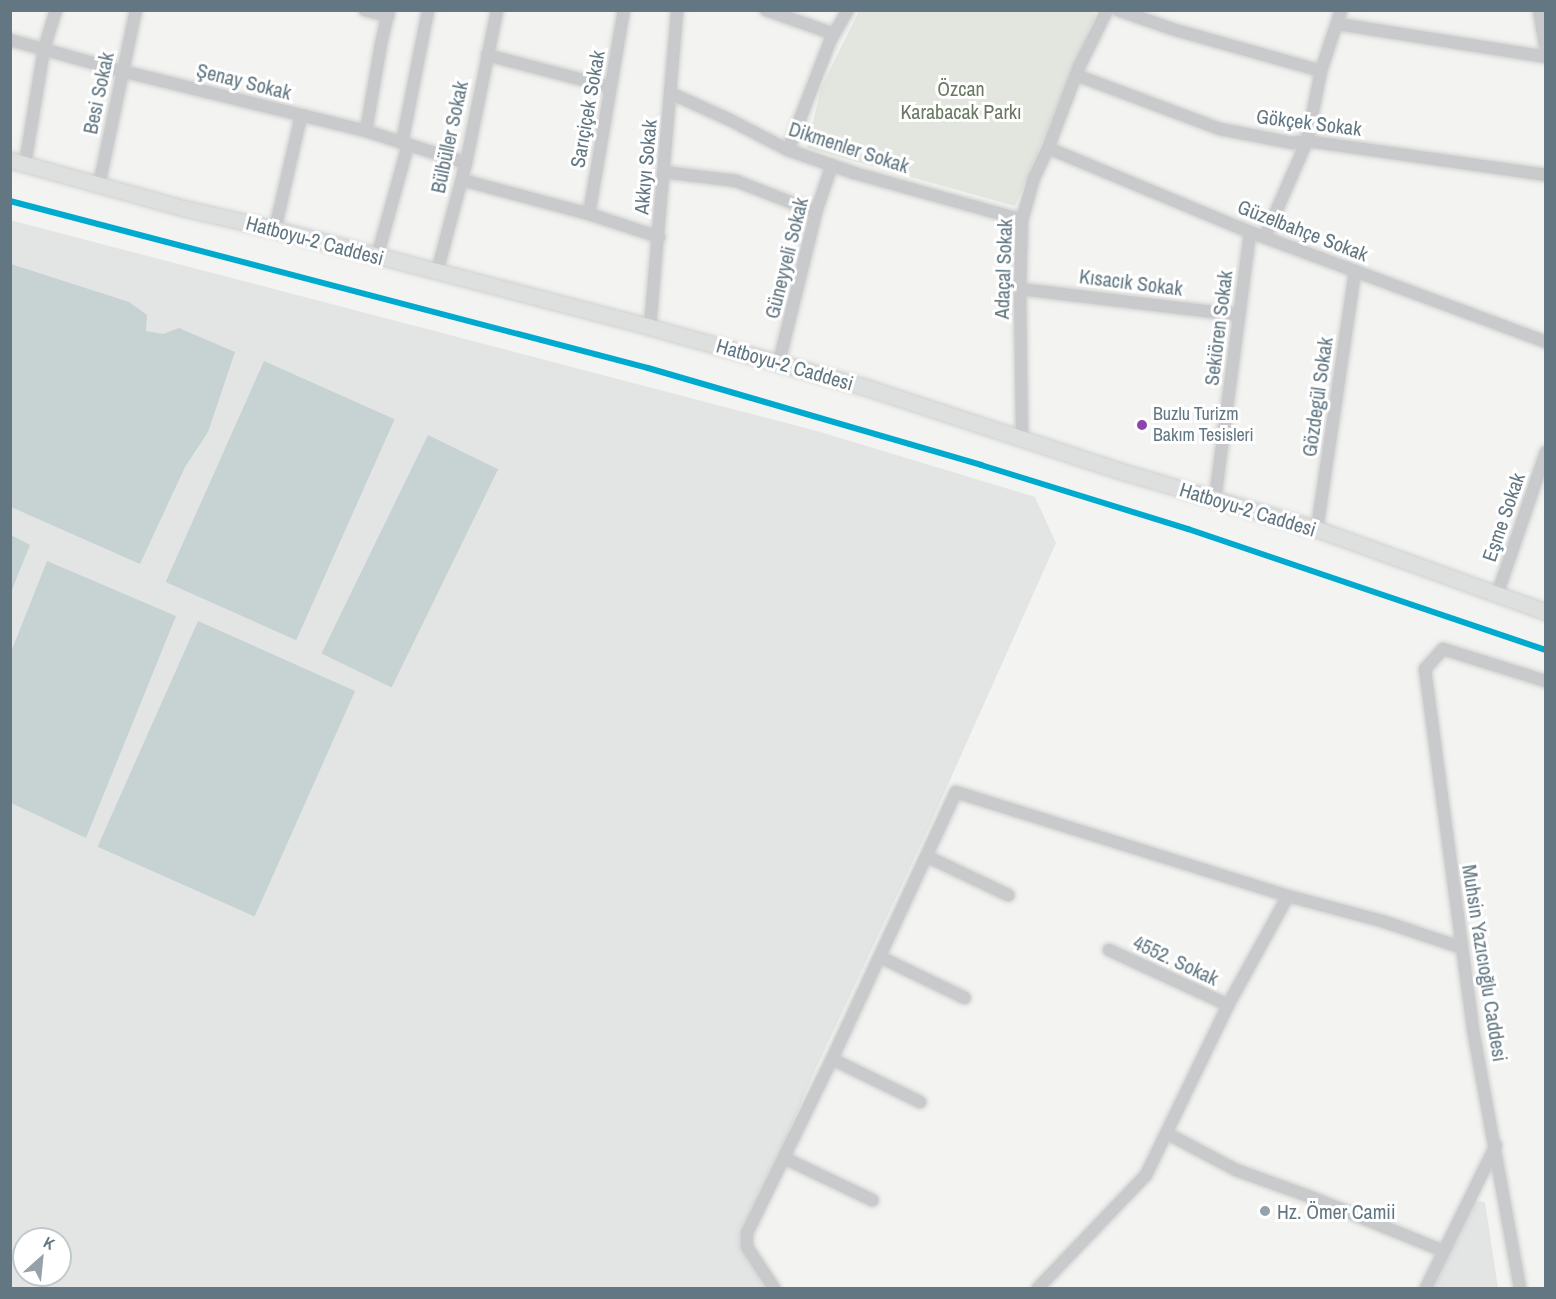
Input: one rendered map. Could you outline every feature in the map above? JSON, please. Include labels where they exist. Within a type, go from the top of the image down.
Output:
[{"type":"main road","name":"Hatboyu-2 Caddesi","points":[[18,162],[779,362],[1022,437],[1117,470],[1317,530],[1545,612]]},
{"type":"street","points":[[18,162],[44,49],[56,10]]},
{"type":"street","name":"Besi Sokak","points":[[99,185],[136,10]]},
{"type":"street","points":[[365,10],[389,13],[366,131]]},
{"type":"street","points":[[377,257],[405,144],[428,10]]},
{"type":"street","name":"Bülbüller Sokak","points":[[437,272],[466,163],[497,10]]},
{"type":"street","name":"Sarıçiçek Sokak","points":[[589,214],[624,10]]},
{"type":"street","name":"Akkıyı Sokak","points":[[650,327],[677,10]]},
{"type":"street","points":[[766,10],[834,34]]},
{"type":"street","points":[[788,150],[834,34],[848,10]]},
{"type":"street","name":"Adaçal Sokak","points":[[1022,437],[1020,289],[1022,220],[1034,178],[1076,75],[1107,10]]},
{"type":"street","points":[[1118,10],[1172,29],[1321,71]]},
{"type":"street","points":[[1265,237],[1307,141],[1321,71],[1341,10]]},
{"type":"street","points":[[1338,24],[1545,55],[1539,10]]},
{"type":"street","name":"Şenay Sokak","points":[[10,40],[122,71],[366,131],[466,163]]},
{"type":"street","points":[[487,55],[610,87]]},
{"type":"street","name":"Gökçek Sokak","points":[[1076,75],[1220,129],[1292,143],[1307,141],[1545,175]]},
{"type":"street","name":"Dikmenler Sokak","points":[[670,93],[788,150],[1022,220]]},
{"type":"street","points":[[276,229],[301,116]]},
{"type":"street","name":"Güzelbahçe Sokak","points":[[1048,148],[1250,232],[1545,342]]},
{"type":"street","name":"Güneyyeli Sokak","points":[[779,362],[816,212],[832,165]]},
{"type":"street","points":[[663,172],[736,181],[816,212]]},
{"type":"street","points":[[462,180],[589,214],[658,237]]},
{"type":"street","name":"Sekiören Sokak","points":[[1215,499],[1250,232]]},
{"type":"street","name":"Gözdegül Sokak","points":[[1317,530],[1355,271]]},
{"type":"street","name":"Kısacık Sokak","points":[[1020,289],[1238,315]]},
{"type":"street","name":"Eşme Sokak","points":[[1497,595],[1545,452]]},
{"type":"street","name":"Muhsin Yazıcıoğlu Caddesi","points":[[1520,1288],[1496,1145],[1473,1029],[1425,669],[1443,649],[1545,681]]},
{"type":"street","points":[[774,1288],[747,1247],[745,1240],[928,857],[956,792],[1288,896],[1382,921],[1462,948]]},
{"type":"street","points":[[928,857],[1008,896]]},
{"type":"street","points":[[1038,1288],[1146,1175],[1168,1134],[1228,1005],[1288,896]]},
{"type":"street","name":"4552. Sokak","points":[[1109,950],[1228,1005]]},
{"type":"street","points":[[880,957],[966,998]]},
{"type":"street","points":[[832,1059],[920,1102]]},
{"type":"street","points":[[1168,1134],[1236,1170],[1311,1197],[1443,1251]]},
{"type":"street","points":[[1426,1288],[1496,1145]]},
{"type":"street","points":[[784,1158],[872,1200]]},
{"type":"shaded area","points":[[10,220],[817,431],[1035,497],[1056,543],[928,829],[816,1068],[741,1243],[771,1288],[11,1288]]},
{"type":"shaded area","points":[[11,264],[129,302],[147,315],[146,331],[163,334],[179,328],[235,352],[208,432],[185,467],[140,564],[11,507]]},
{"type":"shaded area","points":[[264,361],[395,419],[296,640],[166,582]]},
{"type":"shaded area","points":[[428,435],[498,469],[392,688],[321,653]]},
{"type":"shaded area","points":[[11,535],[30,545],[11,592]]},
{"type":"shaded area","points":[[47,561],[176,616],[86,838],[11,803],[11,652]]},
{"type":"shaded area","points":[[198,621],[355,691],[255,917],[98,847]]},
{"type":"shaded area","points":[[1474,1201],[1485,1202],[1498,1288],[1434,1288]]},
{"type":"green space","name":"Özcan Karabacak Parkı","points":[[1090,10],[1096,14],[1015,206],[807,148],[821,88],[859,11]]},
{"type":"transit line","points":[[10,201],[648,368],[981,465],[1188,529],[1546,650]]},
{"type":"place","name":"Buzlu Turizm Bakım Tesisleri","points":[[1142,425]]},
{"type":"place","name":"Hz. Ömer Camii","points":[[1265,1211]]}]
